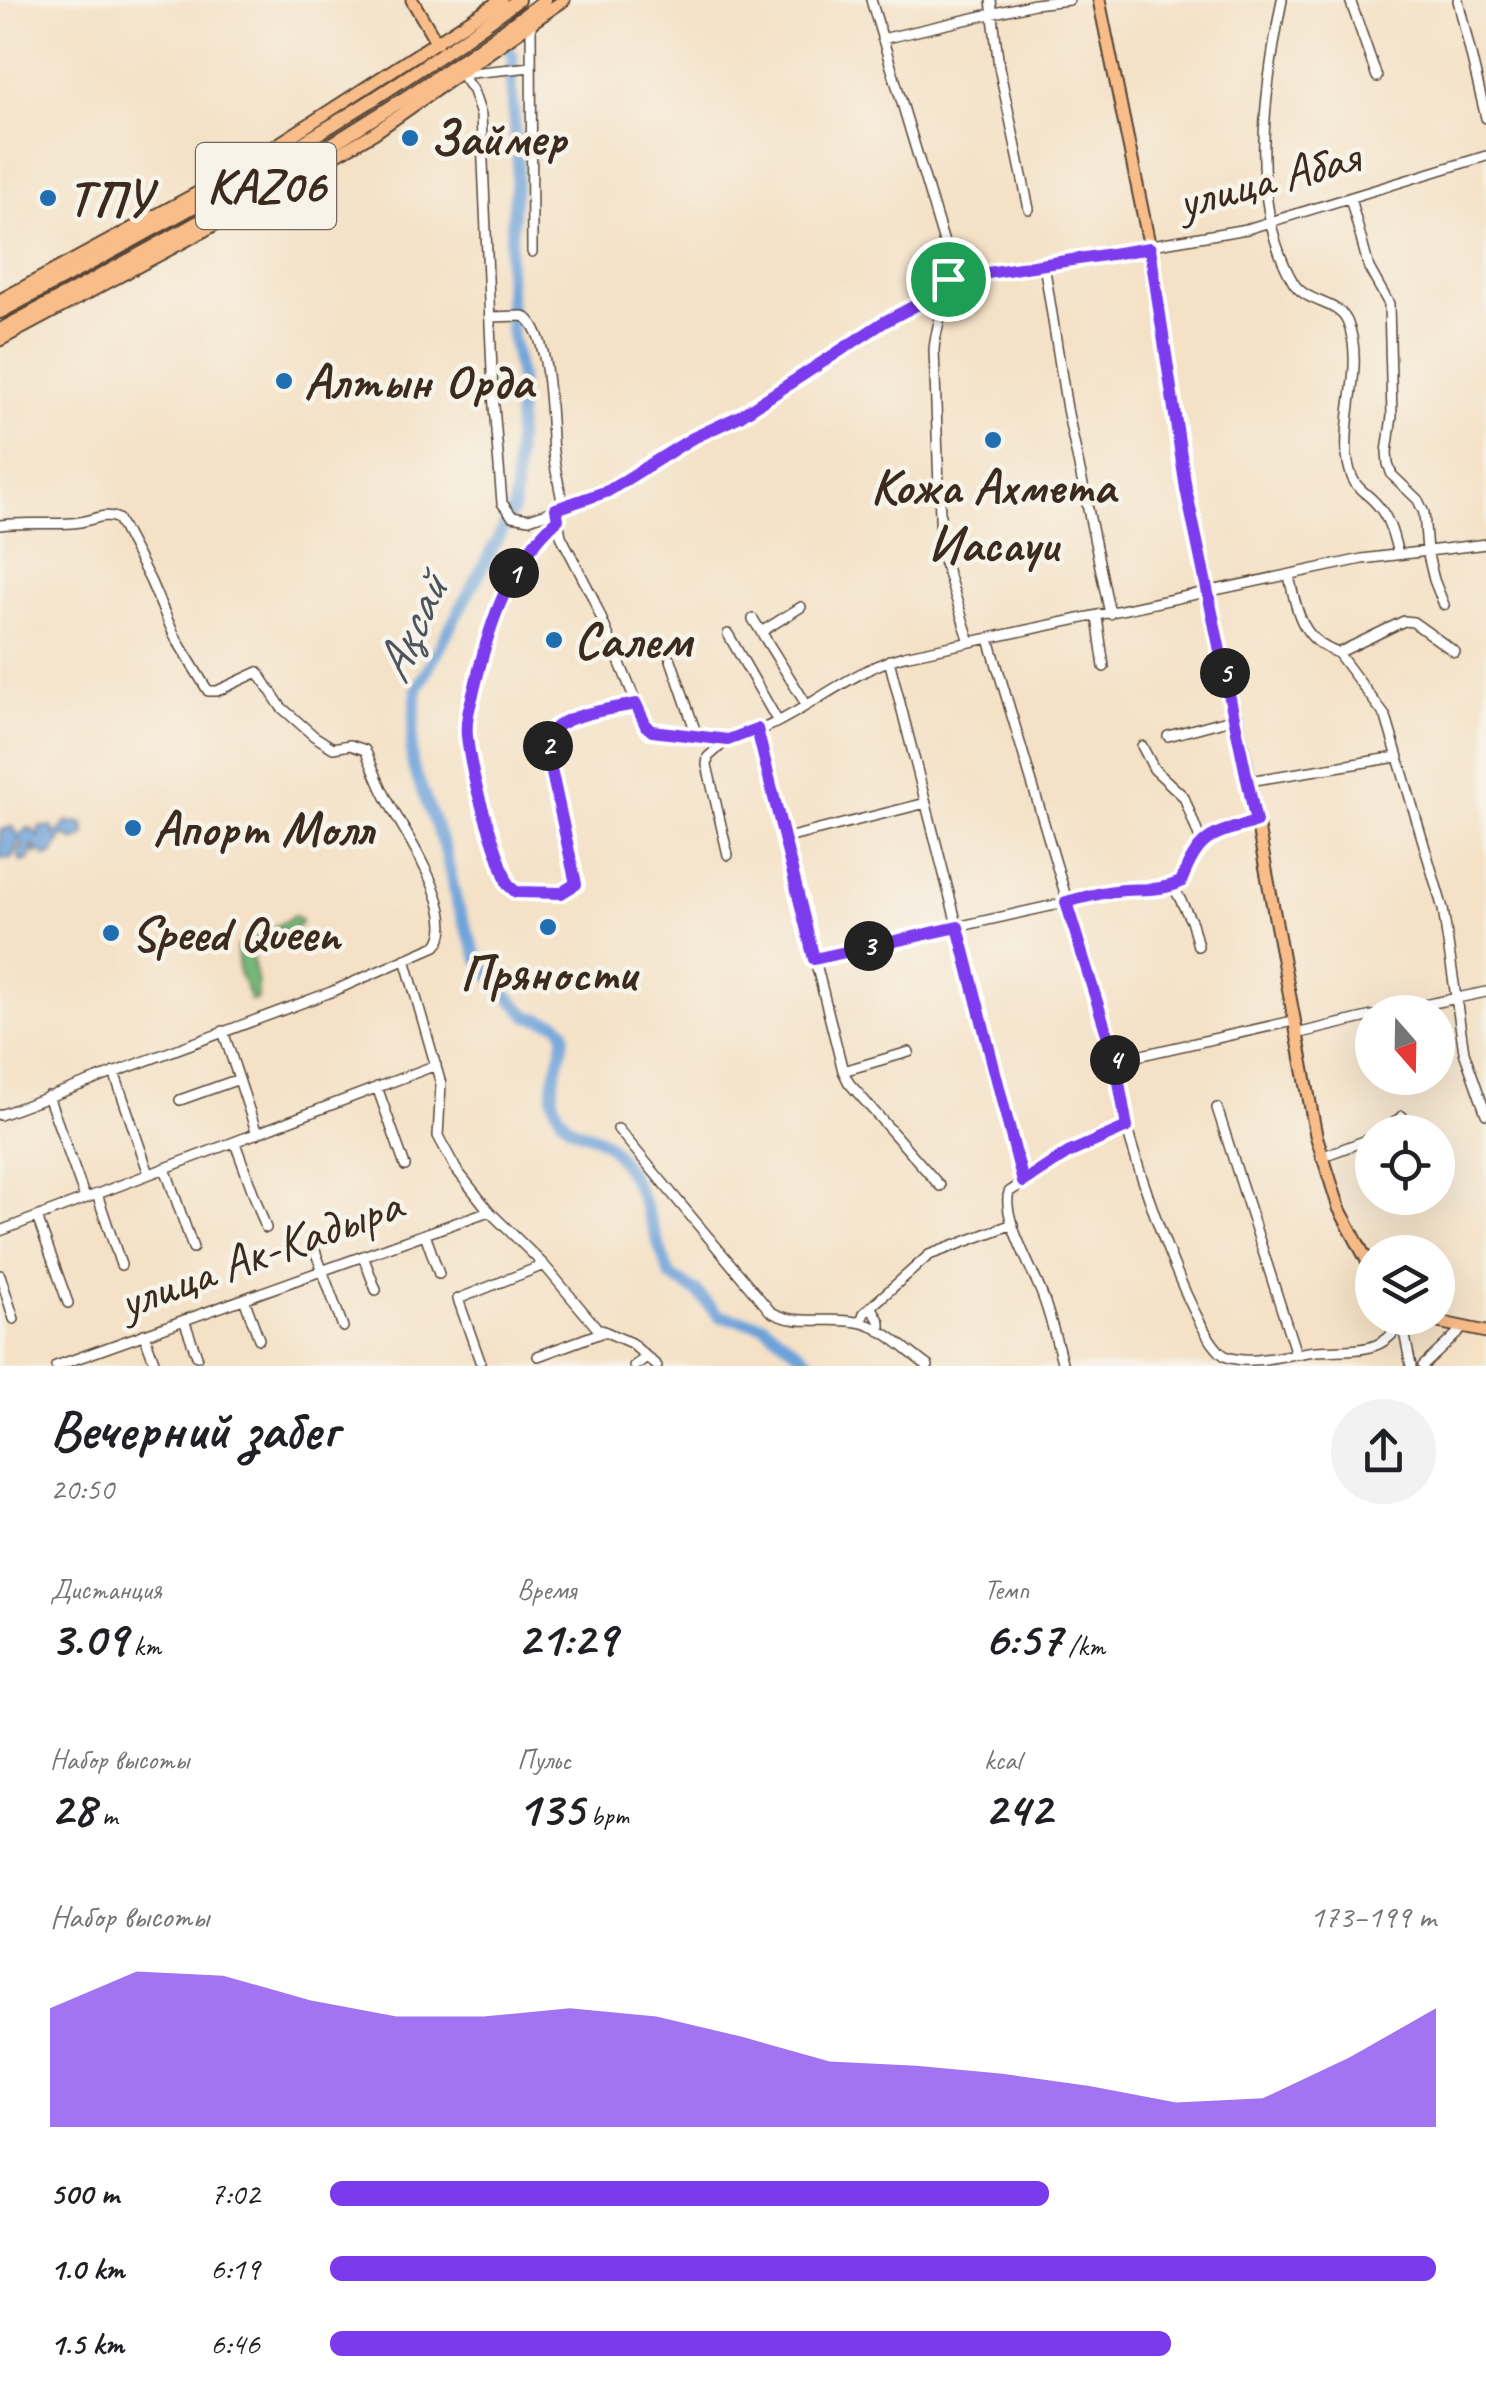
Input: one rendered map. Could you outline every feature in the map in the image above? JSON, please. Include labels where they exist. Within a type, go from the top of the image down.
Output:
[{"type":"highway","name":"KАZ06","points":[[0,330],[268,185],[522,26],[545,0]]},
{"type":"highway","name":"KАZ06","points":[[0,312],[256,172],[388,91],[509,2]]},
{"type":"main road","points":[[412,0],[437,43]]},
{"type":"main road","points":[[0,340],[374,133],[564,0]]},
{"type":"main road","points":[[1099,0],[1150,248],[1186,489],[1249,781],[1294,1027],[1321,1157],[1339,1208],[1355,1238]]},
{"type":"main road","points":[[0,300],[232,174],[470,22],[509,2]]},
{"type":"main road","points":[[1455,1325],[1486,1332]]},
{"type":"street","points":[[871,0],[948,256],[948,279],[934,349],[942,543],[944,562],[970,642]]},
{"type":"street","points":[[992,0],[1000,66],[1028,208]]},
{"type":"street","points":[[882,39],[1069,0]]},
{"type":"street","points":[[1282,0],[1262,132],[1272,223],[1281,260],[1296,288],[1304,297],[1343,314],[1348,323],[1354,351],[1347,424],[1350,469],[1357,490],[1380,508],[1398,554]]},
{"type":"street","points":[[1350,0],[1377,76]]},
{"type":"street","points":[[1458,0],[1486,118]]},
{"type":"street","points":[[522,26],[534,178],[532,252]]},
{"type":"street","points":[[525,67],[462,74],[480,115],[504,510],[520,519],[559,511],[608,491],[691,439],[740,416],[884,322],[945,290]]},
{"type":"street","name":"улица Абая","points":[[948,279],[1150,248],[1272,223],[1486,156]]},
{"type":"street","points":[[1350,198],[1364,252],[1389,304],[1391,317],[1392,416],[1388,464],[1392,475],[1418,500],[1424,513],[1427,551],[1444,605]]},
{"type":"street","points":[[1044,264],[1067,408],[1110,614]]},
{"type":"street","points":[[490,317],[523,316],[534,325],[542,346],[561,536],[592,596],[646,726],[652,731],[728,740]]},
{"type":"street","points":[[559,511],[507,585],[467,720],[469,750],[486,818],[508,885],[516,892],[561,893],[576,884],[552,783],[549,734],[569,719],[636,704]]},
{"type":"street","points":[[0,525],[75,523],[114,516],[208,692],[258,672],[282,707],[314,736],[333,748],[350,745],[365,750],[388,801],[423,862],[443,920],[441,941],[331,992],[0,1115]]},
{"type":"street","points":[[728,855],[708,757],[728,740],[777,720],[874,665],[1398,554],[1486,544]]},
{"type":"street","points":[[1289,576],[1306,633],[1322,648],[1338,653],[1381,706],[1444,909],[1468,1068],[1486,1114]]},
{"type":"street","points":[[761,632],[801,607]]},
{"type":"street","points":[[1096,617],[1104,666]]},
{"type":"street","points":[[753,619],[806,704]]},
{"type":"street","points":[[1338,653],[1404,621],[1412,622],[1456,652]]},
{"type":"street","points":[[728,634],[777,720]]},
{"type":"street","points":[[989,638],[1115,1060],[1127,1127],[1185,1294],[1218,1352],[1234,1360],[1276,1363],[1296,1354],[1362,1350],[1391,1335]]},
{"type":"street","points":[[670,660],[694,736]]},
{"type":"street","points":[[889,660],[1023,1182]]},
{"type":"street","points":[[1168,736],[1236,718]]},
{"type":"street","points":[[757,729],[843,1072],[940,1186]]},
{"type":"street","points":[[1142,746],[1154,769],[1184,796],[1202,842]]},
{"type":"street","points":[[1249,781],[1397,757]]},
{"type":"street","points":[[783,839],[926,803]]},
{"type":"street","points":[[814,959],[1118,890],[1143,891],[1173,885],[1181,882],[1202,842],[1211,834],[1256,822]]},
{"type":"street","points":[[1173,885],[1192,923],[1198,946]]},
{"type":"street","points":[[405,959],[442,1094],[437,1126],[442,1147],[489,1210],[603,1332],[631,1343],[657,1366]]},
{"type":"street","points":[[1455,999],[1486,992]]},
{"type":"street","points":[[1115,1060],[1355,1018]]},
{"type":"street","points":[[223,1032],[257,1134]]},
{"type":"street","points":[[843,1072],[909,1052]]},
{"type":"street","points":[[0,1231],[436,1065]]},
{"type":"street","points":[[114,1072],[150,1174]]},
{"type":"street","points":[[180,1100],[239,1079]]},
{"type":"street","points":[[378,1088],[404,1166]]},
{"type":"street","points":[[48,1096],[85,1198]]},
{"type":"street","points":[[1216,1108],[1296,1354]]},
{"type":"street","points":[[1063,1366],[1042,1294],[1014,1224],[1007,1200],[1009,1192],[1068,1153],[1127,1127]]},
{"type":"street","points":[[618,1129],[770,1311],[788,1318],[861,1322],[928,1366]]},
{"type":"street","points":[[235,1143],[266,1228]]},
{"type":"street","points":[[1321,1157],[1355,1144]]},
{"type":"street","points":[[166,1168],[192,1248]]},
{"type":"street","points":[[97,1194],[121,1265]]},
{"type":"street","name":"улица Ак-Кадыра","points":[[56,1366],[81,1362],[144,1334],[489,1210]]},
{"type":"street","points":[[37,1216],[68,1303]]},
{"type":"street","points":[[861,1322],[871,1306],[929,1255],[1014,1224]]},
{"type":"street","points":[[425,1234],[439,1274]]},
{"type":"street","points":[[310,1237],[343,1327]]},
{"type":"street","points":[[362,1256],[376,1290]]},
{"type":"street","points":[[480,1362],[458,1299],[544,1265]]},
{"type":"street","points":[[0,1276],[14,1318]]},
{"type":"street","points":[[244,1298],[259,1339]]},
{"type":"street","points":[[871,1306],[880,1322],[880,1331]]},
{"type":"street","points":[[184,1320],[197,1356]]},
{"type":"street","points":[[1423,1366],[1464,1327]]},
{"type":"street","points":[[538,1356],[603,1332]]},
{"type":"street","points":[[144,1334],[155,1364]]},
{"type":"street","points":[[1405,1335],[1411,1366]]},
{"type":"street","points":[[634,1366],[647,1357]]},
{"type":"green space","points":[[295,916],[301,920],[299,926],[251,950],[258,985],[257,999],[251,1001],[239,972],[237,947]]},
{"type":"water","points":[[69,821],[72,825],[84,824],[85,836],[75,841],[63,835],[53,854],[46,857],[39,850],[36,854],[33,845],[29,860],[21,862],[18,854],[24,844],[19,841],[12,858],[0,859],[0,830],[13,827],[19,837],[31,828],[39,837],[39,827],[52,827],[55,835]]},
{"type":"waterway","name":"Ақсай","points":[[509,49],[513,56],[511,81],[518,165],[508,267],[511,330],[520,380],[514,508],[417,689],[413,767],[445,850],[457,904],[478,958],[497,985],[528,1016],[557,1023],[564,1030],[553,1087],[561,1117],[574,1129],[605,1142],[624,1165],[647,1211],[670,1276],[697,1292],[719,1316],[764,1325],[817,1366]]},
{"type":"place","name":"Займер","points":[[410,138]]},
{"type":"place","name":"ТПУ","points":[[48,198]]},
{"type":"place","name":"Алтын Орда","points":[[284,381]]},
{"type":"place","name":"Кожа Ахмета Иасауи","points":[[993,440]]},
{"type":"place","name":"Салем","points":[[554,640]]},
{"type":"place","name":"Апорт Молл","points":[[133,828]]},
{"type":"place","name":"Пряности","points":[[548,927]]},
{"type":"place","name":"Speed Queen","points":[[111,933]]},
{"type":"route","points":[[1150,248],[1186,489],[1256,822],[1211,834],[1190,858],[1181,882],[1066,902],[1115,1060],[1127,1127],[1068,1153],[1023,1182],[958,927],[814,959],[757,729],[728,740],[652,731],[636,704],[569,719],[556,726],[549,734],[547,750],[576,873],[576,884],[561,893],[516,892],[508,885],[486,818],[466,730],[478,672],[507,585],[523,556],[558,519],[556,509],[608,491],[691,439],[740,416],[884,322],[945,290],[948,279],[1150,248]]}]
